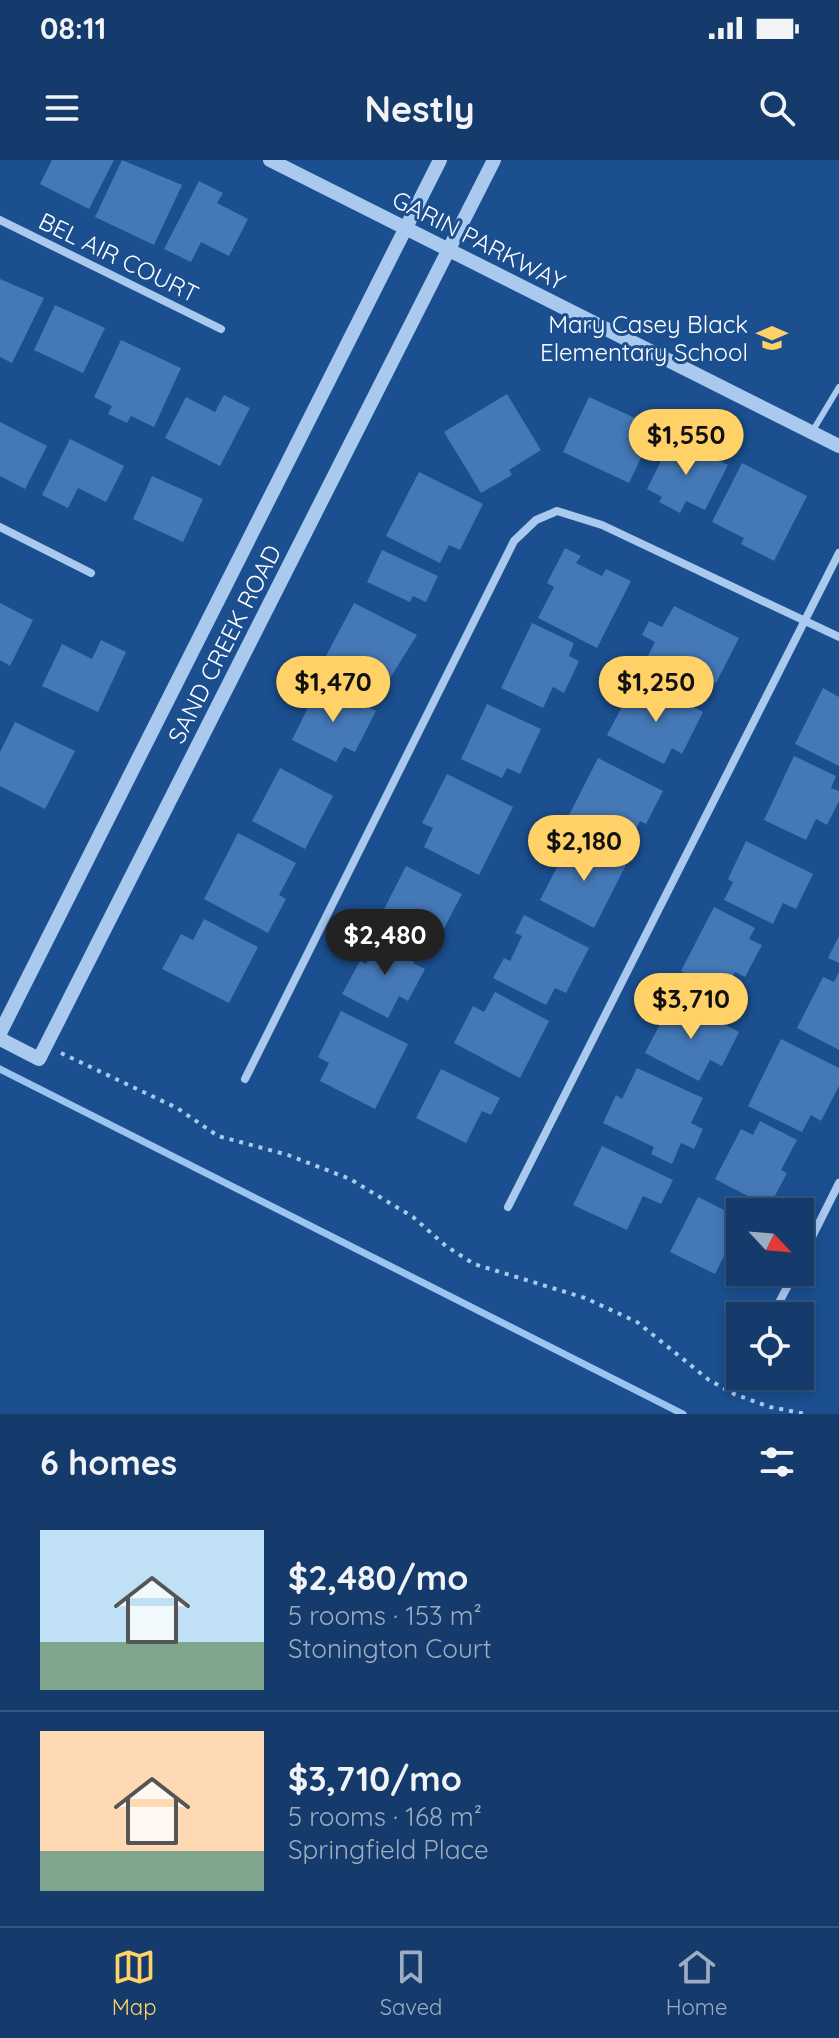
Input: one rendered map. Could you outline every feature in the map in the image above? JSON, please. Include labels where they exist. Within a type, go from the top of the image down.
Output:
[{"type":"street","name":"GARIN PARKWAY","points":[[270,160],[839,446]]},
{"type":"street","name":"SAND CREEK ROAD","points":[[0,1033],[440,160]]},
{"type":"street","name":"SAND CREEK ROAD","points":[[43,1052],[494,160]]},
{"type":"street","name":"BEL AIR COURT","points":[[0,220],[221,329]]},
{"type":"street","points":[[245,1079],[514,541],[536,520],[557,511],[602,525],[839,637]]},
{"type":"street","points":[[0,527],[91,573]]},
{"type":"street","points":[[508,1207],[839,553]]},
{"type":"street","points":[[0,1039],[43,1052]]},
{"type":"street","points":[[814,1233],[839,1183]]},
{"type":"lane","points":[[812,432],[839,387]]},
{"type":"path","points":[[43,1052],[177,1108],[218,1136],[288,1155],[350,1179],[413,1217],[446,1246],[474,1264],[585,1298],[637,1322],[709,1380],[734,1394],[770,1407],[806,1414]]},
{"type":"building","points":[[52,160],[114,160],[89,209],[40,184]]},
{"type":"building","points":[[122,160],[182,185],[154,245],[95,217]]},
{"type":"building","points":[[199,181],[223,193],[217,203],[248,219],[229,256],[201,242],[191,262],[164,249]]},
{"type":"building","points":[[0,279],[44,298],[12,363],[0,357]]},
{"type":"building","points":[[55,305],[105,328],[83,373],[34,350]]},
{"type":"building","points":[[121,340],[181,368],[154,427],[131,416],[127,423],[108,414],[112,406],[94,397]]},
{"type":"building","points":[[507,394],[541,450],[509,470],[512,475],[481,493],[444,432]]},
{"type":"building","points":[[224,395],[250,408],[220,466],[165,438],[186,397],[215,412]]},
{"type":"building","points":[[589,397],[644,422],[639,434],[650,439],[629,483],[563,452]]},
{"type":"building","points":[[0,422],[47,446],[25,489],[0,476]]},
{"type":"building","points":[[673,437],[728,465],[705,510],[686,501],[680,513],[659,502],[662,497],[647,489]]},
{"type":"building","points":[[70,439],[124,466],[106,502],[78,488],[68,508],[42,495]]},
{"type":"building","points":[[742,463],[807,496],[774,561],[741,544],[744,538],[712,522]]},
{"type":"building","points":[[419,472],[483,504],[460,550],[449,545],[440,563],[386,536]]},
{"type":"building","points":[[152,476],[203,499],[183,542],[133,519]]},
{"type":"building","points":[[565,548],[581,556],[576,563],[602,576],[606,569],[631,581],[597,648],[538,618],[554,587],[547,583]]},
{"type":"building","points":[[382,550],[438,576],[426,602],[413,596],[410,602],[367,582]]},
{"type":"building","points":[[0,603],[33,620],[10,666],[0,660]]},
{"type":"building","points":[[354,603],[417,635],[377,699],[319,669]]},
{"type":"building","points":[[674,606],[739,638],[716,683],[705,677],[697,695],[642,668],[655,642],[642,635],[649,621],[662,627]]},
{"type":"building","points":[[532,623],[574,643],[569,656],[579,661],[564,693],[553,687],[543,708],[501,688]]},
{"type":"building","points":[[101,640],[126,652],[98,712],[42,686],[62,644],[92,659]]},
{"type":"building","points":[[320,683],[376,711],[355,752],[344,747],[336,762],[292,740]]},
{"type":"building","points":[[650,684],[703,712],[682,754],[672,748],[664,764],[607,735],[626,699],[639,705]]},
{"type":"building","points":[[823,688],[839,697],[839,766],[795,744]]},
{"type":"building","points":[[487,704],[541,729],[520,774],[507,768],[502,778],[461,759]]},
{"type":"building","points":[[15,722],[75,751],[45,809],[0,786],[0,752]]},
{"type":"building","points":[[794,756],[836,776],[831,788],[839,791],[839,801],[827,825],[816,819],[806,840],[764,820]]},
{"type":"building","points":[[598,758],[663,791],[646,824],[640,821],[624,853],[565,823]]},
{"type":"building","points":[[280,768],[333,796],[305,849],[252,821]]},
{"type":"building","points":[[447,774],[513,807],[479,875],[424,847],[433,828],[422,823]]},
{"type":"building","points":[[238,833],[296,863],[279,895],[286,899],[268,933],[204,899]]},
{"type":"building","points":[[746,841],[813,874],[796,909],[783,903],[773,924],[724,900],[733,882],[728,879]]},
{"type":"building","points":[[585,842],[627,863],[594,928],[540,900],[567,848],[579,854]]},
{"type":"building","points":[[406,866],[462,894],[432,951],[377,923]]},
{"type":"building","points":[[714,907],[755,928],[749,939],[762,945],[745,977],[735,972],[724,993],[681,971]]},
{"type":"building","points":[[524,915],[589,948],[566,993],[555,988],[546,1005],[493,978],[504,958],[510,961],[522,936],[515,933]]},
{"type":"building","points":[[204,919],[258,947],[229,1003],[162,969],[181,934],[193,940]]},
{"type":"building","points":[[381,934],[418,953],[413,963],[425,969],[408,1001],[399,996],[388,1018],[342,994],[360,961],[366,964]]},
{"type":"building","points":[[839,936],[839,963],[828,958]]},
{"type":"building","points":[[839,972],[839,1050],[797,1028],[823,977],[834,982]]},
{"type":"building","points":[[495,992],[549,1021],[520,1078],[454,1043],[473,1006],[484,1012]]},
{"type":"building","points":[[673,999],[739,1032],[722,1066],[710,1060],[699,1081],[645,1053]]},
{"type":"building","points":[[341,1011],[408,1044],[375,1109],[320,1081],[329,1063],[318,1057]]},
{"type":"building","points":[[781,1039],[839,1068],[839,1086],[821,1121],[811,1115],[802,1132],[748,1106]]},
{"type":"building","points":[[637,1068],[703,1098],[691,1123],[703,1129],[694,1149],[681,1143],[672,1164],[651,1154],[654,1147],[603,1123],[616,1095],[622,1099]]},
{"type":"building","points":[[441,1069],[500,1098],[491,1115],[482,1111],[466,1143],[416,1118]]},
{"type":"building","points":[[760,1121],[797,1140],[781,1170],[787,1173],[774,1198],[752,1198],[715,1179],[741,1129],[753,1135]]},
{"type":"building","points":[[602,1146],[673,1180],[661,1204],[643,1196],[627,1230],[573,1205]]},
{"type":"building","points":[[698,1197],[726,1211],[726,1257],[715,1274],[670,1252]]},
{"type":"waterway","points":[[0,1069],[683,1414]]},
{"type":"place","name":"Mary Casey Black Elementary School","points":[[772,338]]}]
